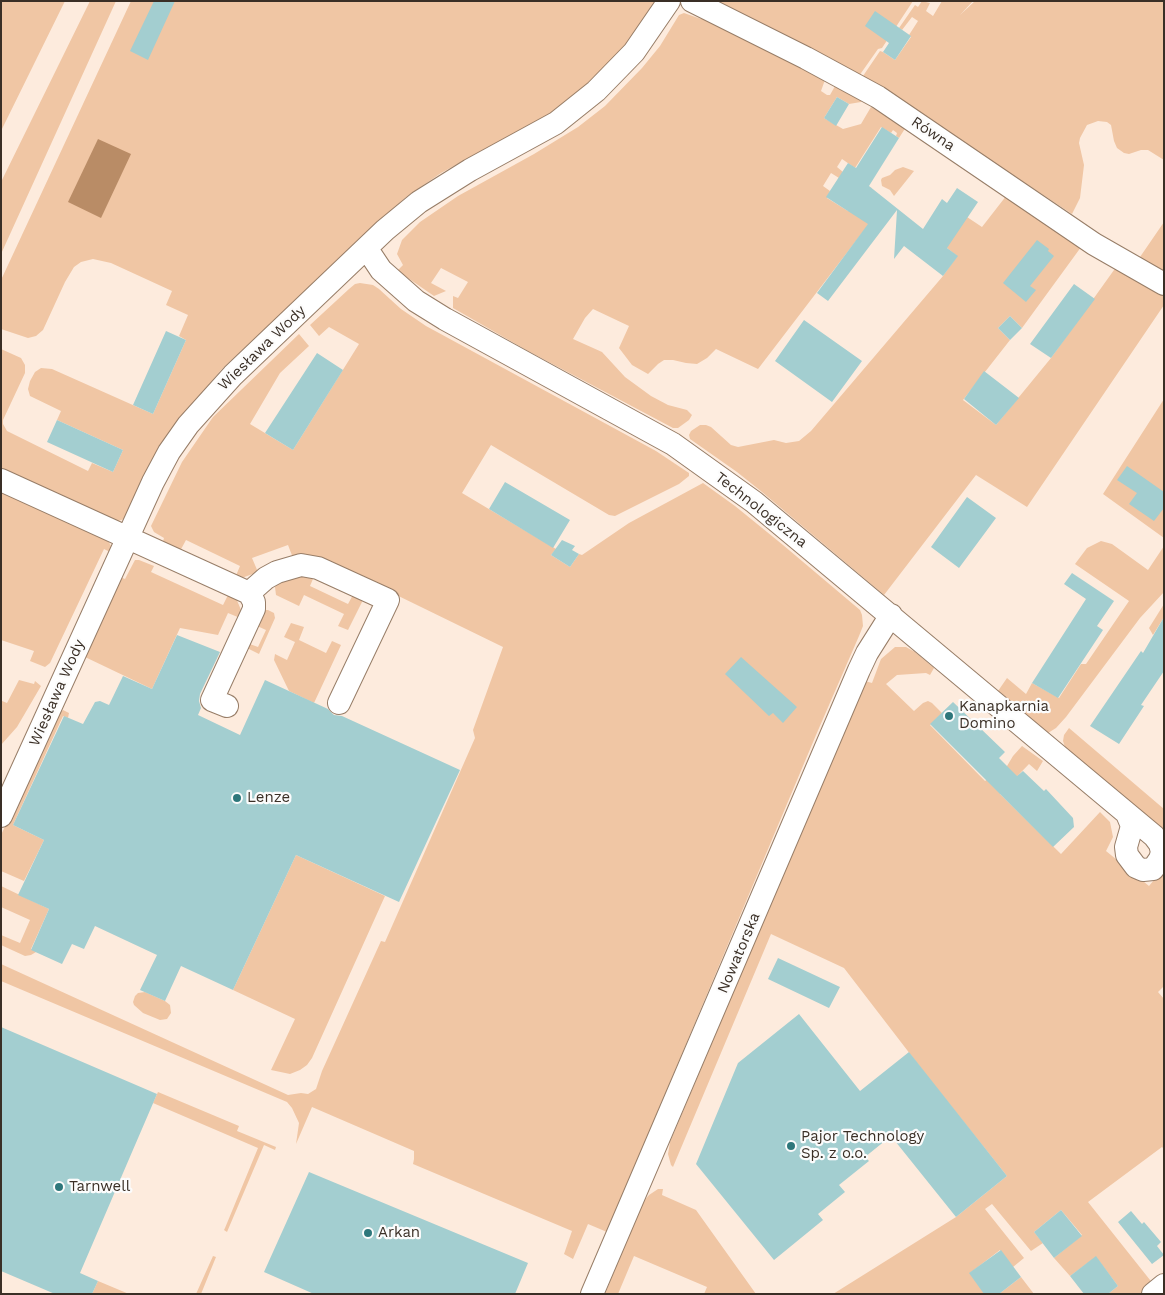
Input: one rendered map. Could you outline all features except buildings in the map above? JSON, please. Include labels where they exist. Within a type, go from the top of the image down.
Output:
[{"type":"street","name":"Wiesława Wody","points":[[1,816],[153,482],[170,452],[193,419],[221,387],[366,249],[419,202],[446,184],[529,139],[574,110],[615,73],[634,52],[669,1]]},
{"type":"street","name":"Równa","points":[[692,1],[878,96],[1094,244],[1164,284]]},
{"type":"street","name":"Technologiczna","points":[[366,249],[380,270],[416,301],[674,444],[754,502],[1127,814]]},
{"type":"street","points":[[1,480],[249,593],[254,602],[254,610],[212,700],[227,706]]},
{"type":"street","points":[[249,593],[266,578],[301,565],[318,568],[388,600],[339,703]]},
{"type":"street","name":"Nowatorska","points":[[592,1294],[863,661],[891,615]]},
{"type":"street","points":[[1153,1294],[1164,1285]]},
{"type":"shaded area","points":[[1,1],[65,1],[1,131]]},
{"type":"shaded area","points":[[90,1],[116,1],[1,254],[1,182]]},
{"type":"shaded area","points":[[131,1],[657,1],[620,53],[578,93],[548,116],[518,134],[487,148],[441,173],[405,198],[221,370],[177,423],[128,513],[124,519],[115,522],[1,472],[1,349],[21,358],[25,365],[25,373],[3,420],[7,431],[88,471],[92,463],[113,472],[123,450],[57,420],[61,411],[30,396],[28,389],[30,381],[35,372],[41,368],[52,369],[153,414],[186,340],[179,336],[188,315],[166,305],[172,291],[111,263],[93,259],[81,262],[74,267],[43,330],[36,336],[28,338],[1,329],[1,280]]},
{"type":"shaded area","points":[[710,1],[913,1],[882,48],[878,49],[859,76]]},
{"type":"shaded area","points":[[922,1],[930,3],[926,11],[933,16],[942,1],[973,1],[960,15],[975,1],[1164,1],[1164,160],[1148,150],[1129,154],[1124,153],[1117,148],[1111,125],[1107,122],[1098,121],[1087,125],[1079,143],[1084,165],[1080,198],[1072,214],[863,76],[880,51],[895,60],[911,37],[909,35],[918,21],[912,17],[902,30],[899,28],[915,5],[918,7]]},
{"type":"shaded area","points":[[684,13],[701,19],[704,14],[826,77],[821,91],[827,95],[830,95],[839,79],[866,94],[861,102],[849,104],[837,97],[824,118],[843,129],[861,124],[871,107],[906,127],[899,138],[893,130],[891,133],[881,127],[855,168],[842,159],[837,167],[843,172],[839,178],[831,173],[823,186],[830,191],[827,198],[848,211],[862,200],[871,187],[872,220],[758,369],[716,349],[697,364],[664,360],[648,374],[632,365],[619,348],[629,326],[593,309],[585,318],[573,339],[602,352],[625,377],[651,396],[668,405],[687,410],[692,415],[689,420],[678,428],[673,428],[528,351],[453,308],[453,296],[458,298],[468,282],[441,268],[431,283],[446,291],[434,296],[398,270],[403,265],[397,254],[402,240],[420,222],[458,196],[578,127],[605,106],[642,68],[660,46],[679,15]]},
{"type":"shaded area","points":[[98,139],[131,154],[101,218],[68,202]]},
{"type":"shaded area","points":[[903,167],[914,171],[894,196],[890,190],[882,186],[881,180]]},
{"type":"shaded area","points":[[1010,191],[1084,243],[1022,328],[1010,316],[998,328],[1010,340],[963,400],[996,425],[1051,358],[1119,263],[1164,291],[1164,305],[1027,507],[976,475],[884,595],[762,492],[690,439],[689,435],[691,431],[700,425],[706,425],[711,427],[731,445],[738,447],[774,440],[786,443],[799,441],[811,431],[943,276],[957,256],[937,240],[967,217],[982,227]]},
{"type":"shaded area","points":[[1164,222],[1164,273],[1140,257]]},
{"type":"shaded area","points":[[355,284],[373,285],[401,309],[426,326],[656,451],[689,473],[689,476],[679,484],[615,516],[609,515],[491,445],[462,493],[556,549],[551,555],[570,567],[579,554],[582,555],[629,523],[703,483],[783,545],[860,610],[862,615],[863,626],[859,636],[607,1232],[588,1224],[573,1259],[564,1254],[572,1231],[413,1164],[414,1151],[312,1107],[296,1144],[299,1123],[287,1102],[1,981],[1,964],[288,1095],[308,1094],[316,1089],[322,1071],[381,941],[385,942],[475,738],[473,730],[503,647],[337,566],[293,558],[288,545],[252,558],[258,572],[239,579],[235,578],[240,566],[186,540],[179,553],[162,545],[164,538],[154,532],[151,526],[182,462],[213,417],[299,334],[309,346],[280,373],[250,424],[293,450],[359,344],[329,327],[319,336],[310,325],[349,289]]},
{"type":"shaded area","points":[[1164,399],[1164,538],[1103,494]]},
{"type":"shaded area","points":[[1,488],[106,537],[111,546],[110,552],[104,549],[50,663],[45,667],[30,661],[34,651],[1,640]]},
{"type":"shaded area","points":[[1101,541],[1112,544],[1148,570],[1164,546],[1164,592],[1140,618],[1066,717],[1056,728],[1048,733],[998,691],[1007,678],[1026,694],[1032,683],[1059,698],[1081,664],[1086,664],[1129,601],[1075,564],[1087,548]]},
{"type":"shaded area","points":[[135,560],[154,566],[151,572],[223,605],[229,593],[236,598],[241,610],[240,618],[228,613],[218,635],[180,628],[152,689],[85,657],[120,577],[125,579]]},
{"type":"shaded area","points":[[315,574],[310,586],[348,604],[354,593],[364,598],[348,630],[338,626],[344,614],[304,595],[299,606],[276,595],[275,587],[281,579]]},
{"type":"shaded area","points":[[1164,604],[1164,617],[1153,635],[1149,628]]},
{"type":"shaded area","points":[[264,610],[274,613],[275,618],[259,654],[245,647],[247,643],[258,647],[266,630],[255,625]]},
{"type":"shaded area","points":[[291,623],[304,627],[299,640],[326,653],[332,641],[341,645],[314,703],[289,691],[274,660],[275,654],[287,660],[295,642],[284,637]]},
{"type":"shaded area","points":[[895,647],[906,647],[934,668],[930,675],[926,673],[897,675],[886,684],[914,711],[923,703],[928,701],[932,703],[942,713],[930,725],[985,781],[1007,766],[1022,746],[1043,761],[1037,771],[1029,764],[1000,794],[1061,854],[1100,812],[1110,822],[1113,837],[1106,851],[1149,886],[1164,868],[1164,986],[1158,992],[1164,999],[1164,1149],[1162,1147],[1088,1202],[1154,1285],[1143,1294],[1108,1294],[1118,1286],[1096,1257],[1070,1276],[1054,1258],[1082,1235],[1061,1210],[1034,1232],[1043,1243],[1031,1251],[992,1204],[985,1209],[1024,1258],[1013,1267],[1000,1250],[970,1273],[985,1294],[833,1294],[956,1217],[1007,1176],[844,968],[771,934],[673,1167],[671,1165],[668,1154],[670,1142],[865,681],[872,683],[881,659]]},
{"type":"shaded area","points":[[19,680],[34,684],[35,681],[41,686],[17,727],[1,745],[1,702],[7,703]]},
{"type":"shaded area","points":[[63,710],[69,713],[68,718],[63,716],[13,825],[44,840],[24,881],[1,871],[1,835],[57,715]]},
{"type":"shaded area","points":[[1069,728],[1164,809],[1164,831],[1065,747],[1064,735]]},
{"type":"shaded area","points":[[296,855],[385,896],[312,1058],[307,1065],[290,1074],[271,1070],[295,1019],[233,990]]},
{"type":"shaded area","points":[[1,886],[49,909],[31,949],[36,952],[31,955],[25,956],[1,945],[1,935],[20,943],[30,920],[1,907]]},
{"type":"shaded area","points":[[145,992],[170,1005],[171,1013],[167,1019],[160,1020],[143,1013],[134,1005],[135,996],[138,993]]},
{"type":"shaded area","points":[[158,1092],[239,1126],[237,1131],[276,1147],[275,1150],[264,1145],[227,1232],[224,1230],[258,1148],[153,1103]]},
{"type":"shaded area","points":[[658,1189],[663,1189],[662,1195],[696,1210],[756,1294],[704,1294],[707,1287],[634,1256],[618,1294],[605,1294],[642,1203]]},
{"type":"shaded area","points":[[213,1256],[216,1257],[201,1294],[196,1294]]},
{"type":"shaded area","points":[[1021,1277],[1034,1294],[999,1294]]},
{"type":"shaded area","points":[[98,1281],[129,1294],[92,1294]]},
{"type":"place","name":"Kanapkarnia Domino","points":[[949,716]]},
{"type":"place","name":"Lenze","points":[[237,798]]},
{"type":"place","name":"Pajor Technology Sp. z o.o.","points":[[791,1146]]},
{"type":"place","name":"Tarnwell","points":[[59,1187]]},
{"type":"place","name":"Arkan","points":[[368,1233]]}]
